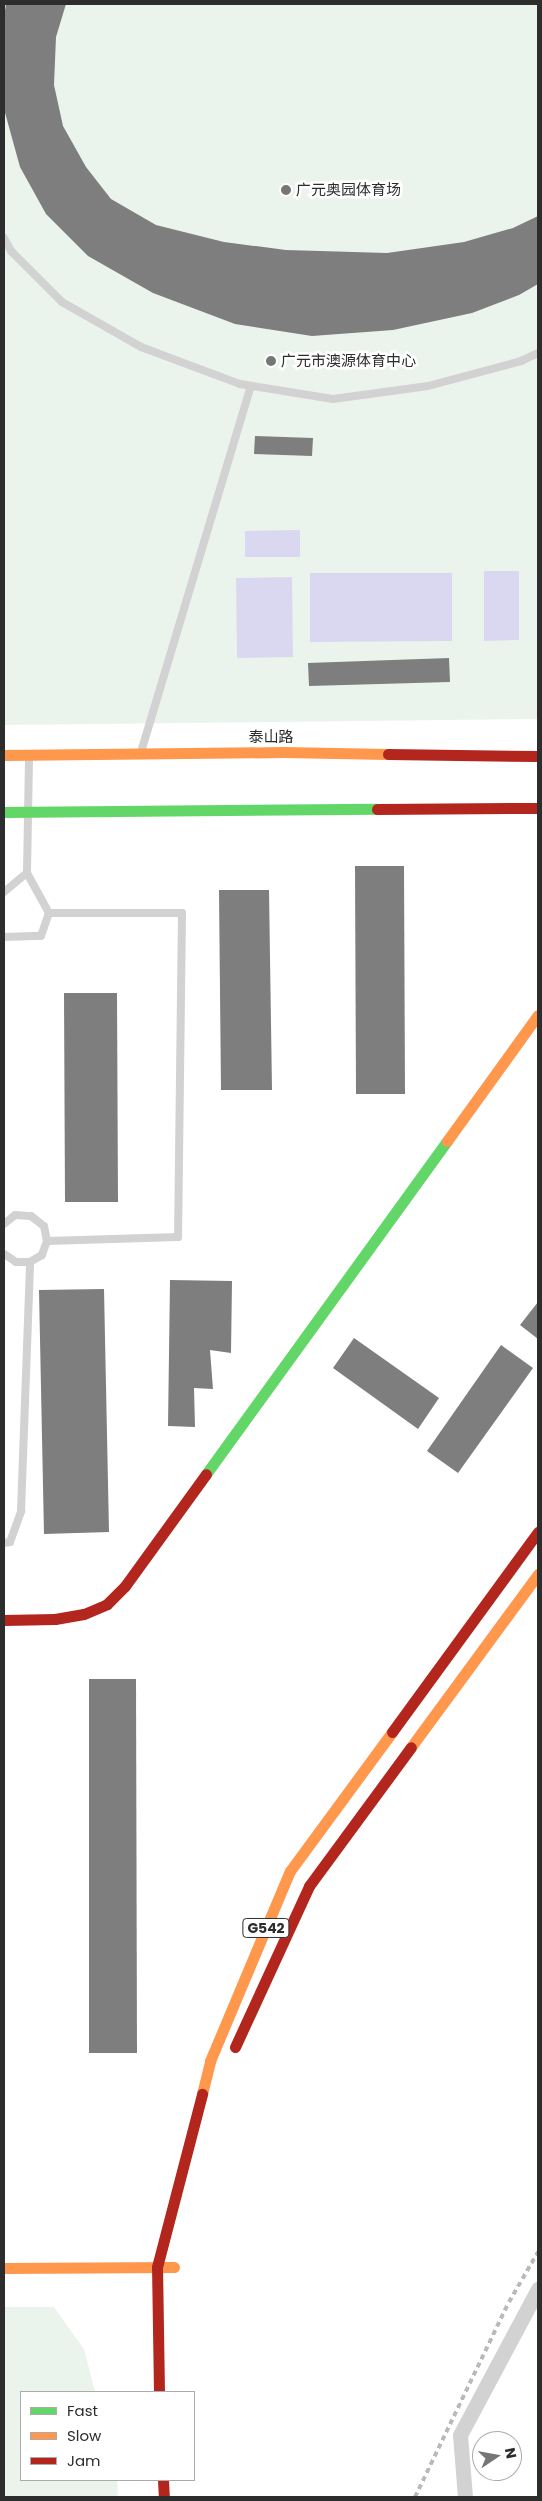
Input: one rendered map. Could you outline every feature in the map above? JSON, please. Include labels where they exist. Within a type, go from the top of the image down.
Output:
[{"type":"main road","name":"泰山路","points":[[4,755],[283,752],[538,756]]},
{"type":"main road","points":[[4,812],[538,808]]},
{"type":"main road","points":[[4,1620],[55,1619],[84,1614],[107,1604],[124,1586],[538,1015]]},
{"type":"main road","name":"G542","points":[[160,2391],[152,2283],[156,2267],[210,2061],[290,1871],[538,1532]]},
{"type":"main road","name":"G542","points":[[232,2055],[309,1886],[538,1574]]},
{"type":"main road","points":[[4,2268],[156,2267],[175,2262],[173,2283],[152,2283]]},
{"type":"main road","name":"G542","points":[[160,2391],[170,2313]]},
{"type":"main road","points":[[163,2481],[164,2497]]},
{"type":"street","points":[[464,2497],[460,2435],[538,2289]]},
{"type":"lane","points":[[4,238],[11,251],[62,302],[141,347],[240,384],[333,399],[428,386],[521,360],[538,353]]},
{"type":"lane","points":[[140,754],[251,386]]},
{"type":"lane","points":[[29,755],[27,874],[49,913]]},
{"type":"lane","points":[[4,892],[27,874]]},
{"type":"lane","points":[[4,938],[40,936],[49,913]]},
{"type":"lane","points":[[47,1241],[178,1237],[182,913],[49,913]]},
{"type":"lane","points":[[4,1224],[15,1215],[31,1216],[44,1226],[47,1241],[42,1255],[30,1262],[16,1262],[4,1254]]},
{"type":"lane","points":[[4,1543],[10,1542],[20,1511],[30,1262]]},
{"type":"shaded area","name":"广元市澳源体育中心","points":[[4,4],[538,4],[538,719],[4,725]]},
{"type":"shaded area","points":[[4,2307],[54,2307],[84,2349],[95,2391],[20,2391],[20,2481],[117,2481],[118,2497],[4,2497]]},
{"type":"water","points":[[300,530],[300,557],[245,557],[245,531]]},
{"type":"water","points":[[484,571],[519,571],[519,640],[484,641]]},
{"type":"water","points":[[310,573],[452,573],[452,641],[310,642]]},
{"type":"water","points":[[292,577],[293,657],[237,658],[236,578]]},
{"type":"building","points":[[6,4],[66,4],[56,37],[54,85],[63,126],[86,167],[111,199],[156,225],[224,242],[286,250],[387,253],[464,242],[513,228],[538,216],[538,284],[519,295],[472,313],[393,330],[312,336],[235,324],[153,293],[88,256],[46,214],[20,167],[4,109],[4,17]]},
{"type":"building","points":[[255,436],[313,438],[312,456],[254,454]]},
{"type":"building","points":[[449,658],[450,682],[309,686],[308,663]]},
{"type":"building","points":[[355,866],[404,866],[405,1094],[356,1094]]},
{"type":"building","points":[[219,890],[269,890],[272,1090],[221,1090]]},
{"type":"building","points":[[64,993],[117,993],[118,1202],[65,1202]]},
{"type":"building","points":[[170,1280],[232,1281],[231,1353],[210,1350],[213,1389],[194,1388],[195,1427],[168,1426]]},
{"type":"building","points":[[104,1289],[109,1532],[44,1534],[39,1290]]},
{"type":"building","points":[[538,1302],[538,1339],[520,1325]]},
{"type":"building","points":[[354,1338],[439,1398],[418,1429],[333,1368]]},
{"type":"building","points":[[501,1345],[533,1368],[458,1473],[427,1451]]},
{"type":"building","points":[[89,1679],[136,1679],[137,2053],[89,2053]]},
{"type":"railway","points":[[415,2497],[509,2302],[538,2252]]},
{"type":"traffic: fast","points":[[4,812],[377,809]]},
{"type":"traffic: fast","points":[[206,1474],[447,1141]]},
{"type":"traffic: slow","points":[[4,755],[283,752],[388,754]]},
{"type":"traffic: slow","points":[[447,1141],[538,1015]]},
{"type":"traffic: slow","points":[[411,1747],[538,1574]]},
{"type":"traffic: slow","points":[[202,2094],[210,2061],[290,1871],[392,1732]]},
{"type":"traffic: slow","points":[[4,2268],[174,2267]]},
{"type":"traffic: jam","points":[[388,754],[538,756]]},
{"type":"traffic: jam","points":[[377,809],[538,808]]},
{"type":"traffic: jam","points":[[4,1620],[55,1619],[84,1614],[107,1604],[125,1586],[206,1474]]},
{"type":"traffic: jam","points":[[392,1732],[538,1532]]},
{"type":"traffic: jam","points":[[235,2047],[309,1886],[411,1747]]},
{"type":"traffic: jam","points":[[159,2391],[157,2267],[202,2094]]},
{"type":"traffic: jam","points":[[163,2481],[164,2497]]},
{"type":"place","name":"广元奥园体育场","points":[[286,190]]},
{"type":"place","name":"广元市澳源体育中心","points":[[271,361]]}]
